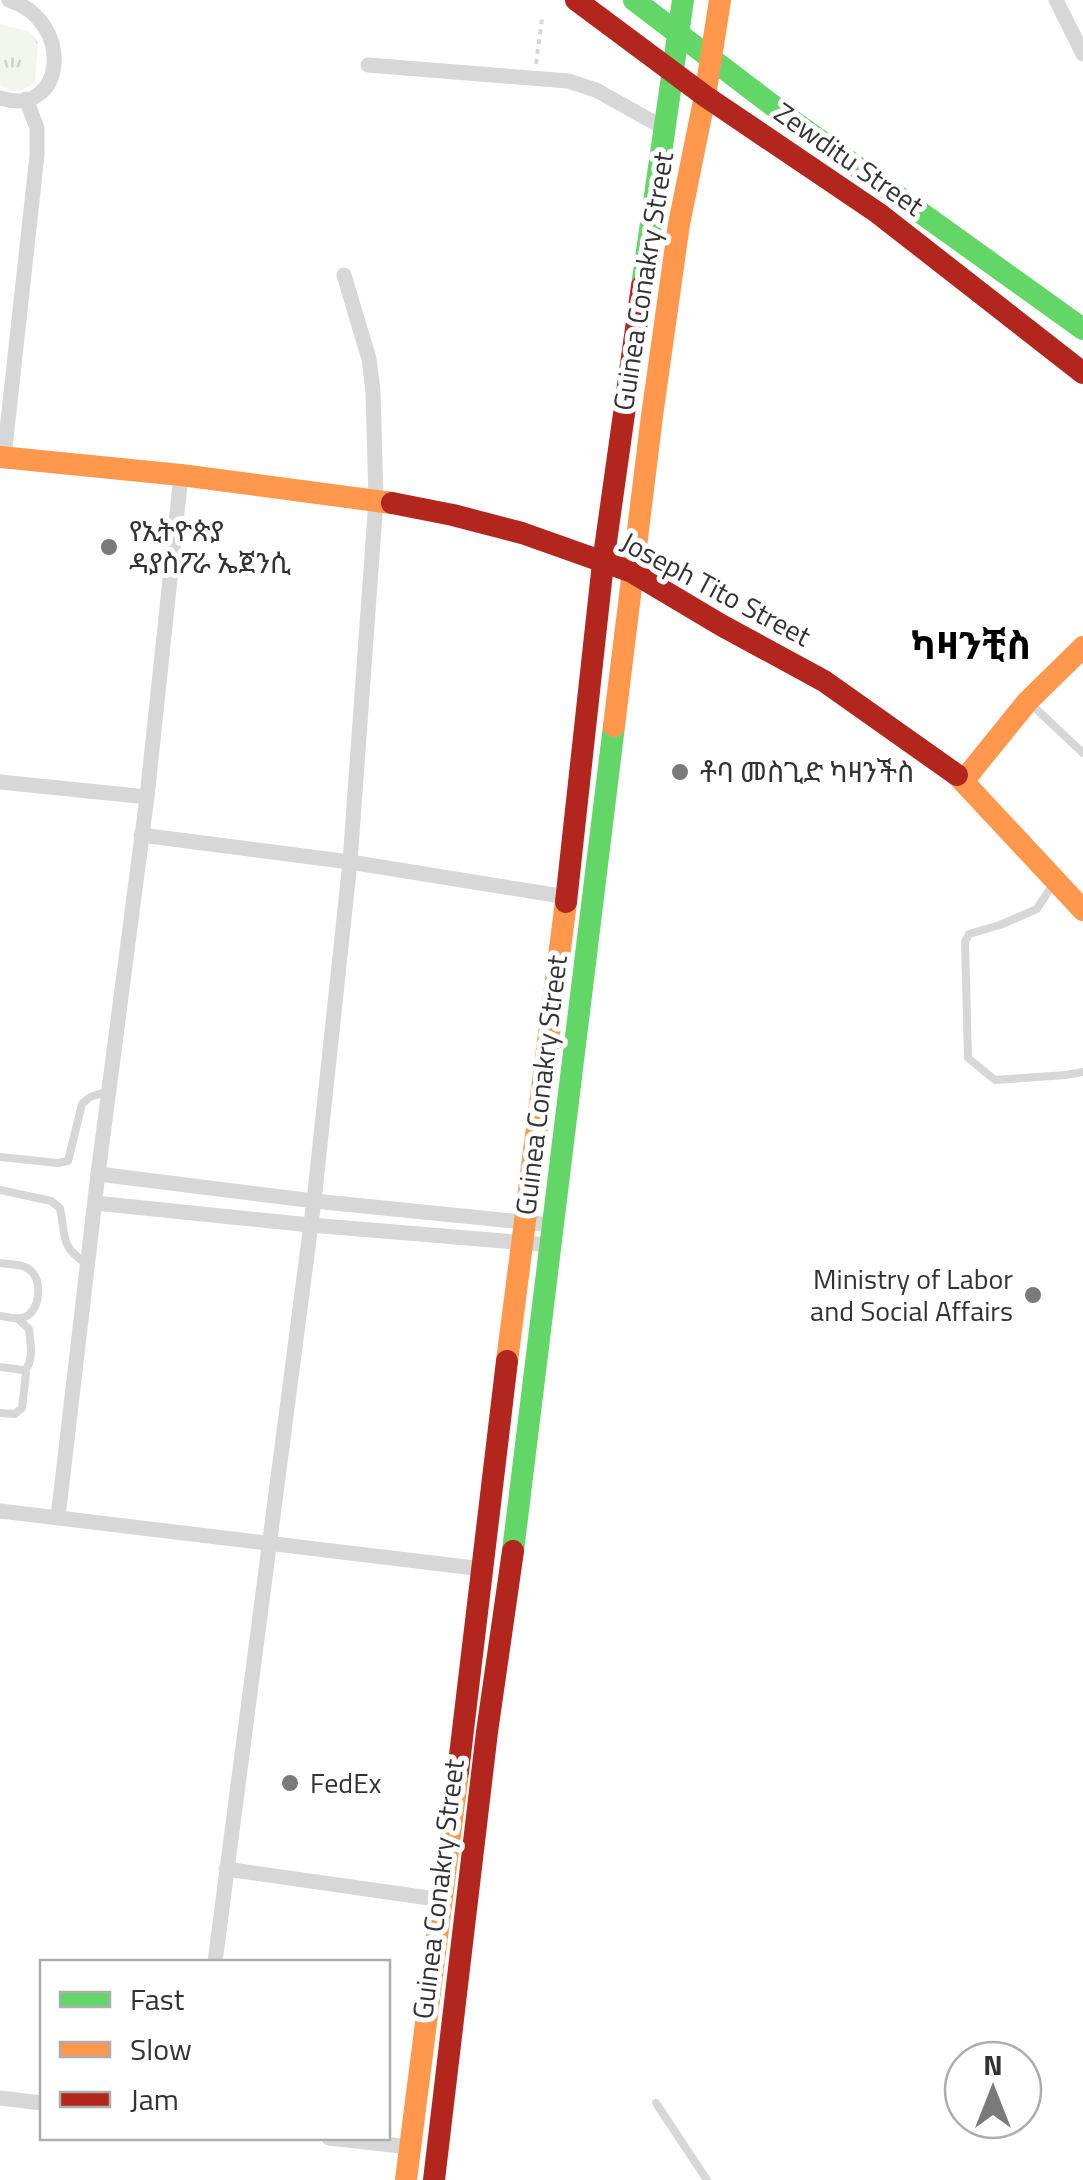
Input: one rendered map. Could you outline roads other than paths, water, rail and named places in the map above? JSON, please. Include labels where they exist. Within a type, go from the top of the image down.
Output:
[{"type":"main road","name":"Zewditu Street","points":[[576,0],[705,96],[878,213],[1083,373]]},
{"type":"main road","name":"Zewditu Street","points":[[634,0],[1083,329]]},
{"type":"main road","name":"Guinea Conakry Street","points":[[406,2180],[567,897],[604,563],[683,0]]},
{"type":"main road","name":"Guinea Conakry Street","points":[[434,2180],[632,572],[679,224],[720,0]]},
{"type":"main road","name":"Joseph Tito Street","points":[[2,457],[376,500],[522,533],[632,572],[721,626],[824,681],[964,780],[1083,910]]},
{"type":"main road","points":[[964,780],[1028,702],[1083,647]]},
{"type":"main road","points":[[554,999],[582,1002]]},
{"type":"main road","points":[[420,2065],[446,2071]]},
{"type":"street","points":[[0,98],[12,102],[41,94],[51,81],[54,56],[51,35],[37,15],[9,0]]},
{"type":"street","points":[[1056,0],[1083,54]]},
{"type":"street","points":[[368,64],[568,81],[596,90],[664,128]]},
{"type":"street","points":[[2,457],[37,155],[37,128],[26,99]]},
{"type":"street","points":[[214,1960],[314,1201],[350,862],[376,500],[371,375],[344,275]]},
{"type":"street","points":[[58,1516],[148,797],[181,475]]},
{"type":"street","points":[[0,782],[148,797]]},
{"type":"street","points":[[141,835],[350,862],[567,897]]},
{"type":"street","points":[[98,1174],[552,1235]]},
{"type":"street","points":[[95,1203],[310,1225],[522,1232]]},
{"type":"street","points":[[492,1497],[520,1501]]},
{"type":"street","points":[[0,1511],[483,1569]]},
{"type":"street","points":[[226,1870],[444,1900]]},
{"type":"street","points":[[0,2098],[40,2103]]},
{"type":"street","points":[[347,2140],[410,2147]]},
{"type":"lane","points":[[1028,702],[1083,753]]},
{"type":"lane","points":[[1055,880],[1038,909],[969,934],[964,942],[968,1058],[995,1080],[1083,1072]]},
{"type":"lane","points":[[0,1157],[68,1161],[82,1104],[109,1091]]},
{"type":"lane","points":[[0,1190],[52,1201],[60,1208],[67,1246],[88,1265]]},
{"type":"lane","points":[[0,1263],[23,1266],[33,1272],[38,1296],[30,1314],[18,1318],[0,1316]]},
{"type":"lane","points":[[0,1413],[14,1414],[22,1408],[24,1371],[31,1358],[29,1329],[18,1318]]},
{"type":"lane","points":[[0,1367],[24,1371]]},
{"type":"lane","points":[[656,2104],[707,2180]]},
{"type":"place","name":"የኢትዮጵያ ዳያስፖራ ኤጀንሲ","points":[[109,547]]},
{"type":"place","name":"ቶባ መስጊድ ካዛንችስ","points":[[680,772]]},
{"type":"place","name":"Ministry of Labor and Social Affairs","points":[[1033,1295]]},
{"type":"place","name":"FedEx","points":[[290,1783]]},
{"type":"district","name":"ካዛንቺስ","points":[[971,646]]}]
